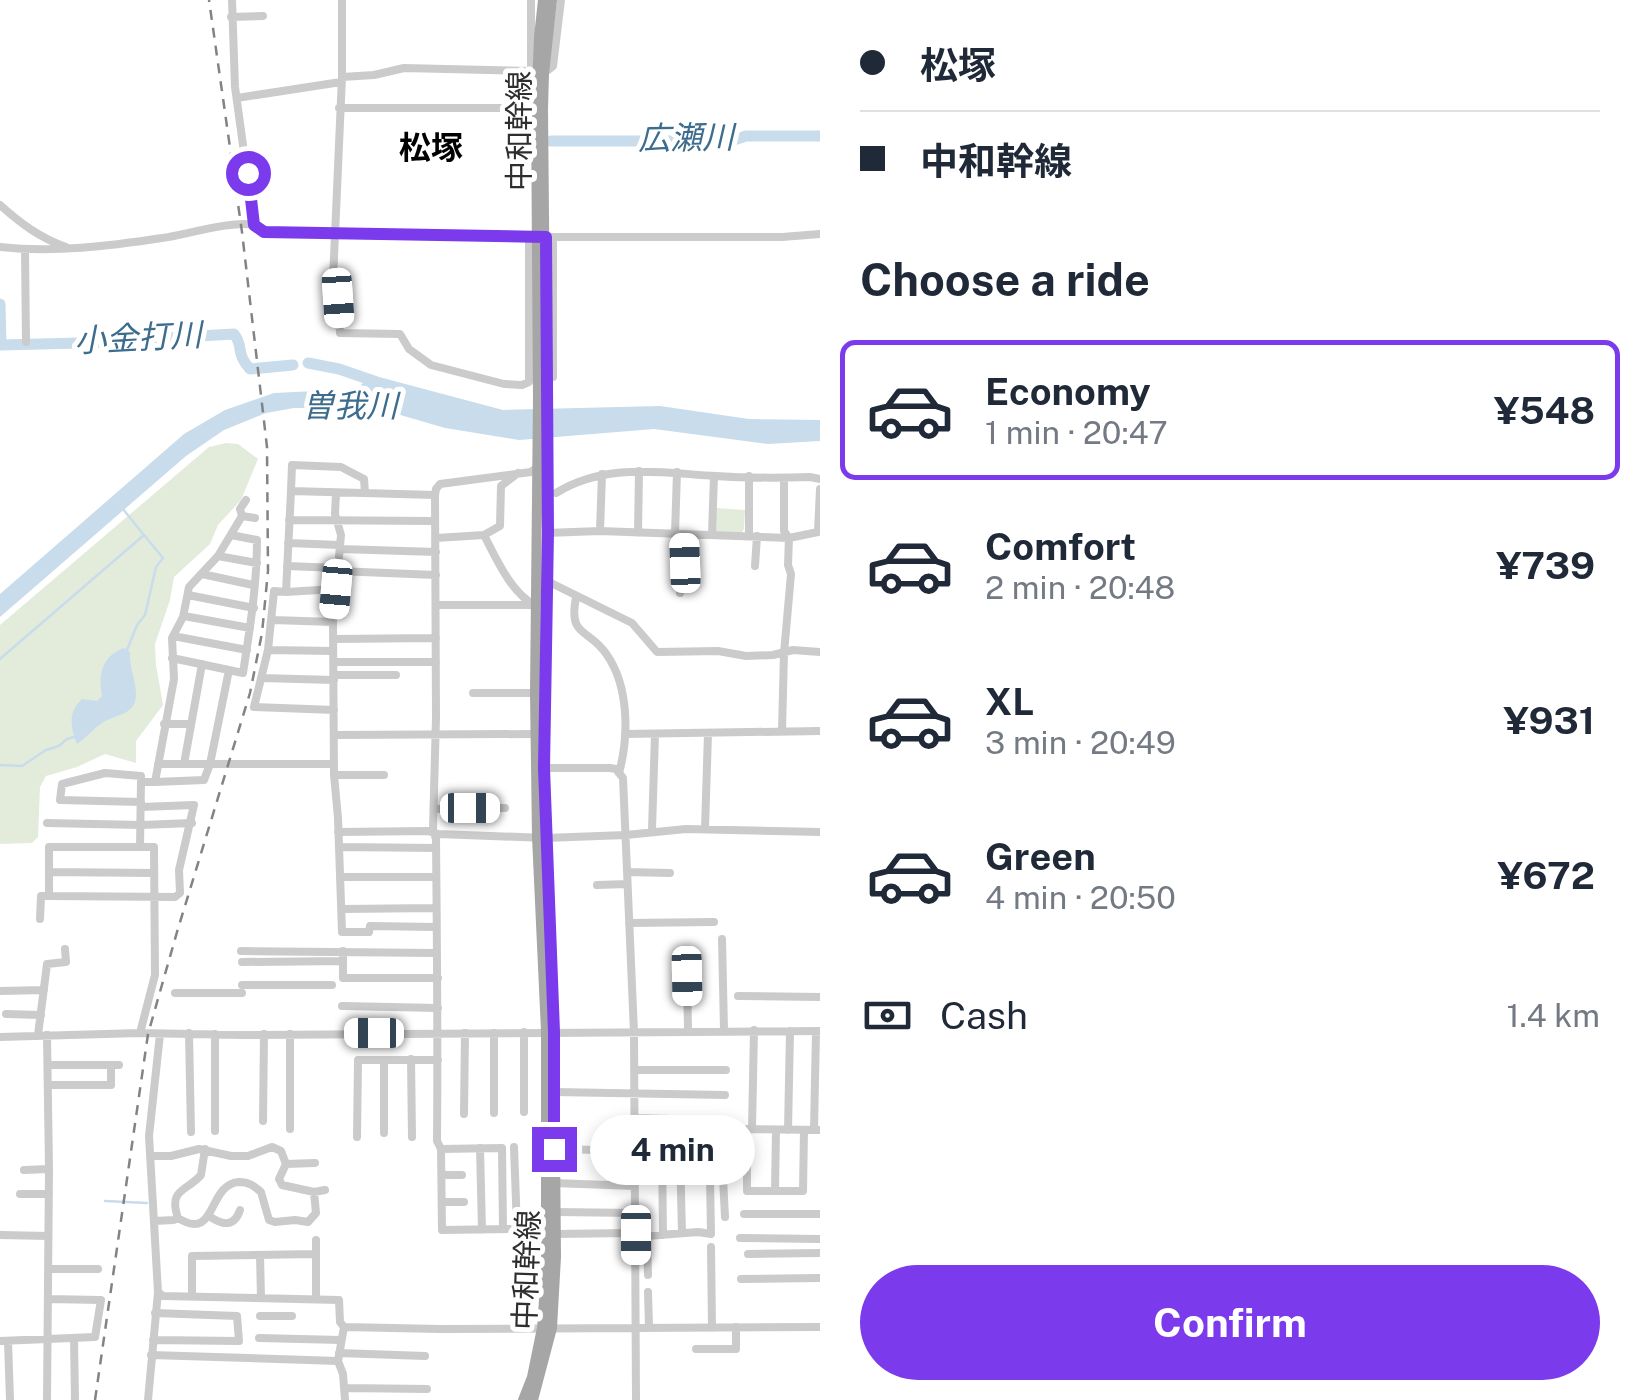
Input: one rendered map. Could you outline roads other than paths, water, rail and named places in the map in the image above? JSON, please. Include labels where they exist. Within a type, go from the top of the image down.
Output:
[{"type":"main road","name":"中和幹線","points":[[544,0],[537,73],[542,532],[535,734],[554,1092],[555,1212],[550,1232]]},
{"type":"main road","name":"中和幹線","points":[[541,237],[531,111],[552,0]]},
{"type":"main road","name":"中和幹線","points":[[540,605],[544,768],[541,838]]},
{"type":"main road","name":"中和幹線","points":[[533,1400],[546,1356],[556,1257],[550,1232],[550,1032]]},
{"type":"main road","name":"中和幹線","points":[[524,1400],[547,1328]]},
{"type":"street","points":[[232,0],[237,98],[254,225]]},
{"type":"street","points":[[342,0],[333,280],[340,333],[400,334],[409,349],[431,365],[522,386],[530,382],[541,237]]},
{"type":"street","points":[[531,0],[537,73]]},
{"type":"street","points":[[237,98],[404,68],[537,73],[554,66],[561,0]]},
{"type":"street","points":[[231,17],[263,16]]},
{"type":"street","points":[[339,108],[531,111]]},
{"type":"street","points":[[0,205],[49,241],[70,248]]},
{"type":"street","points":[[0,248],[70,248],[132,242],[233,225],[254,225],[275,233],[335,234],[820,234]]},
{"type":"street","points":[[541,237],[553,377]]},
{"type":"street","points":[[25,250],[26,342]]},
{"type":"street","points":[[286,592],[292,465],[341,468],[364,478],[365,493]]},
{"type":"street","points":[[540,465],[531,472],[440,484],[435,495],[434,832],[437,1141],[442,1149],[442,1230],[711,1234],[709,1120]]},
{"type":"street","points":[[638,532],[639,471]]},
{"type":"street","points":[[556,493],[602,474],[639,471],[820,480]]},
{"type":"street","points":[[677,472],[685,563],[680,592]]},
{"type":"street","points":[[436,538],[484,536],[500,526],[501,486],[518,473]]},
{"type":"street","points":[[600,531],[602,474]]},
{"type":"street","points":[[712,534],[714,476]]},
{"type":"street","points":[[749,476],[755,566]]},
{"type":"street","points":[[782,731],[791,574],[789,538],[784,531],[784,478]]},
{"type":"street","points":[[542,532],[789,538],[819,532],[820,489]]},
{"type":"street","points":[[291,491],[435,495]]},
{"type":"street","points":[[336,492],[335,514],[341,535],[333,622],[334,775],[342,932],[369,932],[370,926],[436,927]]},
{"type":"street","points":[[155,782],[174,679],[173,636],[184,616],[189,587],[232,535],[246,500]]},
{"type":"street","points":[[242,516],[255,518]]},
{"type":"street","points":[[289,520],[435,522]]},
{"type":"street","points":[[172,658],[243,672],[258,576],[258,540],[232,535]]},
{"type":"street","points":[[484,536],[506,575],[528,601],[540,605]]},
{"type":"street","points":[[288,543],[436,552]]},
{"type":"street","points":[[218,556],[258,563]]},
{"type":"street","points":[[287,566],[436,574]]},
{"type":"street","points":[[202,574],[254,585]]},
{"type":"street","points":[[541,580],[632,624],[657,652],[718,651],[746,656],[820,652]]},
{"type":"street","points":[[334,710],[254,708],[268,650],[274,591],[336,589]]},
{"type":"street","points":[[188,595],[254,608]]},
{"type":"street","points":[[576,597],[572,617],[578,628],[606,652],[622,689],[625,734],[619,772],[626,835],[634,1032],[636,1400]]},
{"type":"street","points":[[436,604],[540,605]]},
{"type":"street","points":[[184,616],[250,628]]},
{"type":"street","points":[[273,620],[333,622]]},
{"type":"street","points":[[173,636],[247,650]]},
{"type":"street","points":[[333,639],[436,638]]},
{"type":"street","points":[[268,650],[333,651]]},
{"type":"street","points":[[334,662],[436,662]]},
{"type":"street","points":[[184,764],[202,664]]},
{"type":"street","points":[[141,782],[204,780],[229,670]]},
{"type":"street","points":[[261,678],[396,675]]},
{"type":"street","points":[[474,693],[535,692]]},
{"type":"street","points":[[164,724],[190,724]]},
{"type":"street","points":[[625,734],[820,731]]},
{"type":"street","points":[[705,829],[708,733]]},
{"type":"street","points":[[334,734],[535,734]]},
{"type":"street","points":[[652,830],[655,734]]},
{"type":"street","points":[[158,764],[334,764]]},
{"type":"street","points":[[544,768],[610,768],[619,772]]},
{"type":"street","points":[[40,919],[41,896],[175,897],[180,892],[179,870],[192,823],[194,805],[141,805],[60,800],[62,784],[105,773],[141,776],[141,805],[141,825],[140,847]]},
{"type":"street","points":[[334,775],[384,774]]},
{"type":"street","points":[[434,809],[505,808]]},
{"type":"street","points":[[47,823],[192,823]]},
{"type":"street","points":[[86,824],[86,847]]},
{"type":"street","points":[[338,832],[541,838],[626,835],[652,830],[820,832]]},
{"type":"street","points":[[49,896],[48,847],[154,847],[155,975],[140,1033]]},
{"type":"street","points":[[338,848],[436,848]]},
{"type":"street","points":[[49,872],[154,873]]},
{"type":"street","points":[[627,872],[670,872]]},
{"type":"street","points":[[340,877],[436,877]]},
{"type":"street","points":[[597,885],[627,884]]},
{"type":"street","points":[[342,909],[436,908]]},
{"type":"street","points":[[629,923],[714,922]]},
{"type":"street","points":[[722,939],[724,1030]]},
{"type":"street","points":[[46,1400],[48,1065],[41,1014],[47,964],[66,962],[65,950]]},
{"type":"street","points":[[241,951],[436,952]]},
{"type":"street","points":[[342,951],[343,978],[438,978]]},
{"type":"street","points":[[242,962],[343,962]]},
{"type":"street","points":[[687,976],[688,1030]]},
{"type":"street","points":[[175,993],[332,986]]},
{"type":"street","points":[[0,991],[44,990]]},
{"type":"street","points":[[738,996],[820,997]]},
{"type":"street","points":[[342,1006],[438,1008]]},
{"type":"street","points":[[6,1014],[41,1014]]},
{"type":"street","points":[[0,1037],[140,1033],[438,1034],[688,1030],[754,1030],[818,1031],[813,1130],[803,1191],[747,1191],[754,1030]]},
{"type":"street","points":[[788,1130],[790,1031]]},
{"type":"street","points":[[524,1032],[524,1112]]},
{"type":"street","points":[[189,1033],[190,1132]]},
{"type":"street","points":[[464,1114],[465,1033]]},
{"type":"street","points":[[494,1033],[494,1112]]},
{"type":"street","points":[[148,1400],[158,1292],[148,1136],[160,1034]]},
{"type":"street","points":[[215,1034],[215,1130]]},
{"type":"street","points":[[263,1122],[264,1034]]},
{"type":"street","points":[[290,1034],[290,1129]]},
{"type":"street","points":[[357,1137],[358,1060],[438,1060]]},
{"type":"street","points":[[384,1060],[384,1133]]},
{"type":"street","points":[[411,1060],[412,1137]]},
{"type":"street","points":[[48,1065],[115,1065],[110,1085],[48,1085]]},
{"type":"street","points":[[86,1065],[86,1085]]},
{"type":"street","points":[[634,1070],[726,1070]]},
{"type":"street","points":[[554,1092],[725,1095]]},
{"type":"street","points":[[634,1118],[726,1120],[726,1135],[721,1138],[725,1216]]},
{"type":"street","points":[[726,1130],[813,1130]]},
{"type":"street","points":[[775,1191],[776,1130]]},
{"type":"street","points":[[150,1156],[205,1149],[248,1156],[272,1148],[281,1151],[286,1164],[279,1179],[282,1185],[314,1192],[325,1190]]},
{"type":"street","points":[[480,1148],[482,1230]]},
{"type":"street","points":[[442,1149],[502,1148],[503,1229]]},
{"type":"street","points":[[514,1148],[518,1229]]},
{"type":"street","points":[[205,1149],[201,1175],[175,1198],[178,1218],[184,1222],[194,1224],[209,1216],[221,1190],[246,1182],[261,1192],[269,1220],[308,1222],[316,1213],[314,1192]]},
{"type":"street","points":[[554,1149],[680,1152],[682,1233]]},
{"type":"street","points":[[662,1152],[663,1236]]},
{"type":"street","points":[[286,1164],[314,1163]]},
{"type":"street","points":[[24,1170],[49,1169]]},
{"type":"street","points":[[442,1175],[462,1176]]},
{"type":"street","points":[[554,1184],[634,1186]]},
{"type":"street","points":[[20,1194],[49,1194]]},
{"type":"street","points":[[442,1202],[464,1202]]},
{"type":"street","points":[[209,1216],[228,1224],[236,1221],[240,1210]]},
{"type":"street","points":[[555,1212],[635,1212]]},
{"type":"street","points":[[744,1214],[820,1214]]},
{"type":"street","points":[[154,1221],[178,1218]]},
{"type":"street","points":[[0,1236],[48,1236]]},
{"type":"street","points":[[647,1236],[648,1275]]},
{"type":"street","points":[[740,1238],[820,1239]]},
{"type":"street","points":[[316,1240],[316,1299]]},
{"type":"street","points":[[712,1247],[712,1328]]},
{"type":"street","points":[[748,1254],[820,1253]]},
{"type":"street","points":[[192,1296],[192,1256],[316,1254]]},
{"type":"street","points":[[260,1255],[261,1298]]},
{"type":"street","points":[[48,1270],[98,1270]]},
{"type":"street","points":[[741,1279],[820,1278]]},
{"type":"street","points":[[158,1292],[163,1296],[339,1300],[340,1322],[344,1327],[820,1327]]},
{"type":"street","points":[[648,1292],[648,1327]]},
{"type":"street","points":[[274,1316],[275,1298]]},
{"type":"street","points":[[10,1400],[4,1341],[95,1337],[102,1300],[48,1299]]},
{"type":"street","points":[[153,1340],[238,1340],[238,1316],[155,1313]]},
{"type":"street","points":[[260,1316],[292,1316]]},
{"type":"street","points":[[344,1327],[338,1357],[344,1400]]},
{"type":"street","points":[[696,1349],[736,1349],[736,1328]]},
{"type":"street","points":[[74,1338],[75,1400]]},
{"type":"street","points":[[259,1338],[341,1340]]},
{"type":"street","points":[[151,1355],[426,1356]]},
{"type":"street","points":[[344,1388],[427,1390]]},
{"type":"water","name":"曽我川","points":[[364,373],[503,410],[660,406],[749,419],[820,420],[820,441],[768,444],[654,429],[519,440],[352,408],[294,408],[266,413],[224,430],[186,456],[0,617],[0,594],[184,434],[225,410],[274,393],[357,389],[363,383]]},
{"type":"water","points":[[124,648],[130,652],[136,692],[133,706],[102,723],[77,744],[72,726],[74,709],[82,699],[97,701],[102,696],[103,667]]},
{"type":"waterway","name":"広瀬川","points":[[551,141],[820,136]]},
{"type":"waterway","name":"小金打川","points":[[0,304],[1,345],[234,334],[250,369],[293,365]]},
{"type":"waterway","name":"小金打川","points":[[308,363],[374,381]]},
{"type":"waterway","points":[[123,509],[143,534]]},
{"type":"waterway","points":[[0,659],[144,535],[163,558],[156,567],[145,615],[127,650]]},
{"type":"waterway","points":[[0,765],[22,766],[74,737]]},
{"type":"waterway","points":[[105,1201],[147,1203]]},
{"type":"railway","points":[[95,1400],[148,1034],[250,693],[262,633],[268,571],[267,447],[209,0]]},
{"type":"district","name":"松塚","points":[[431,148]]}]
